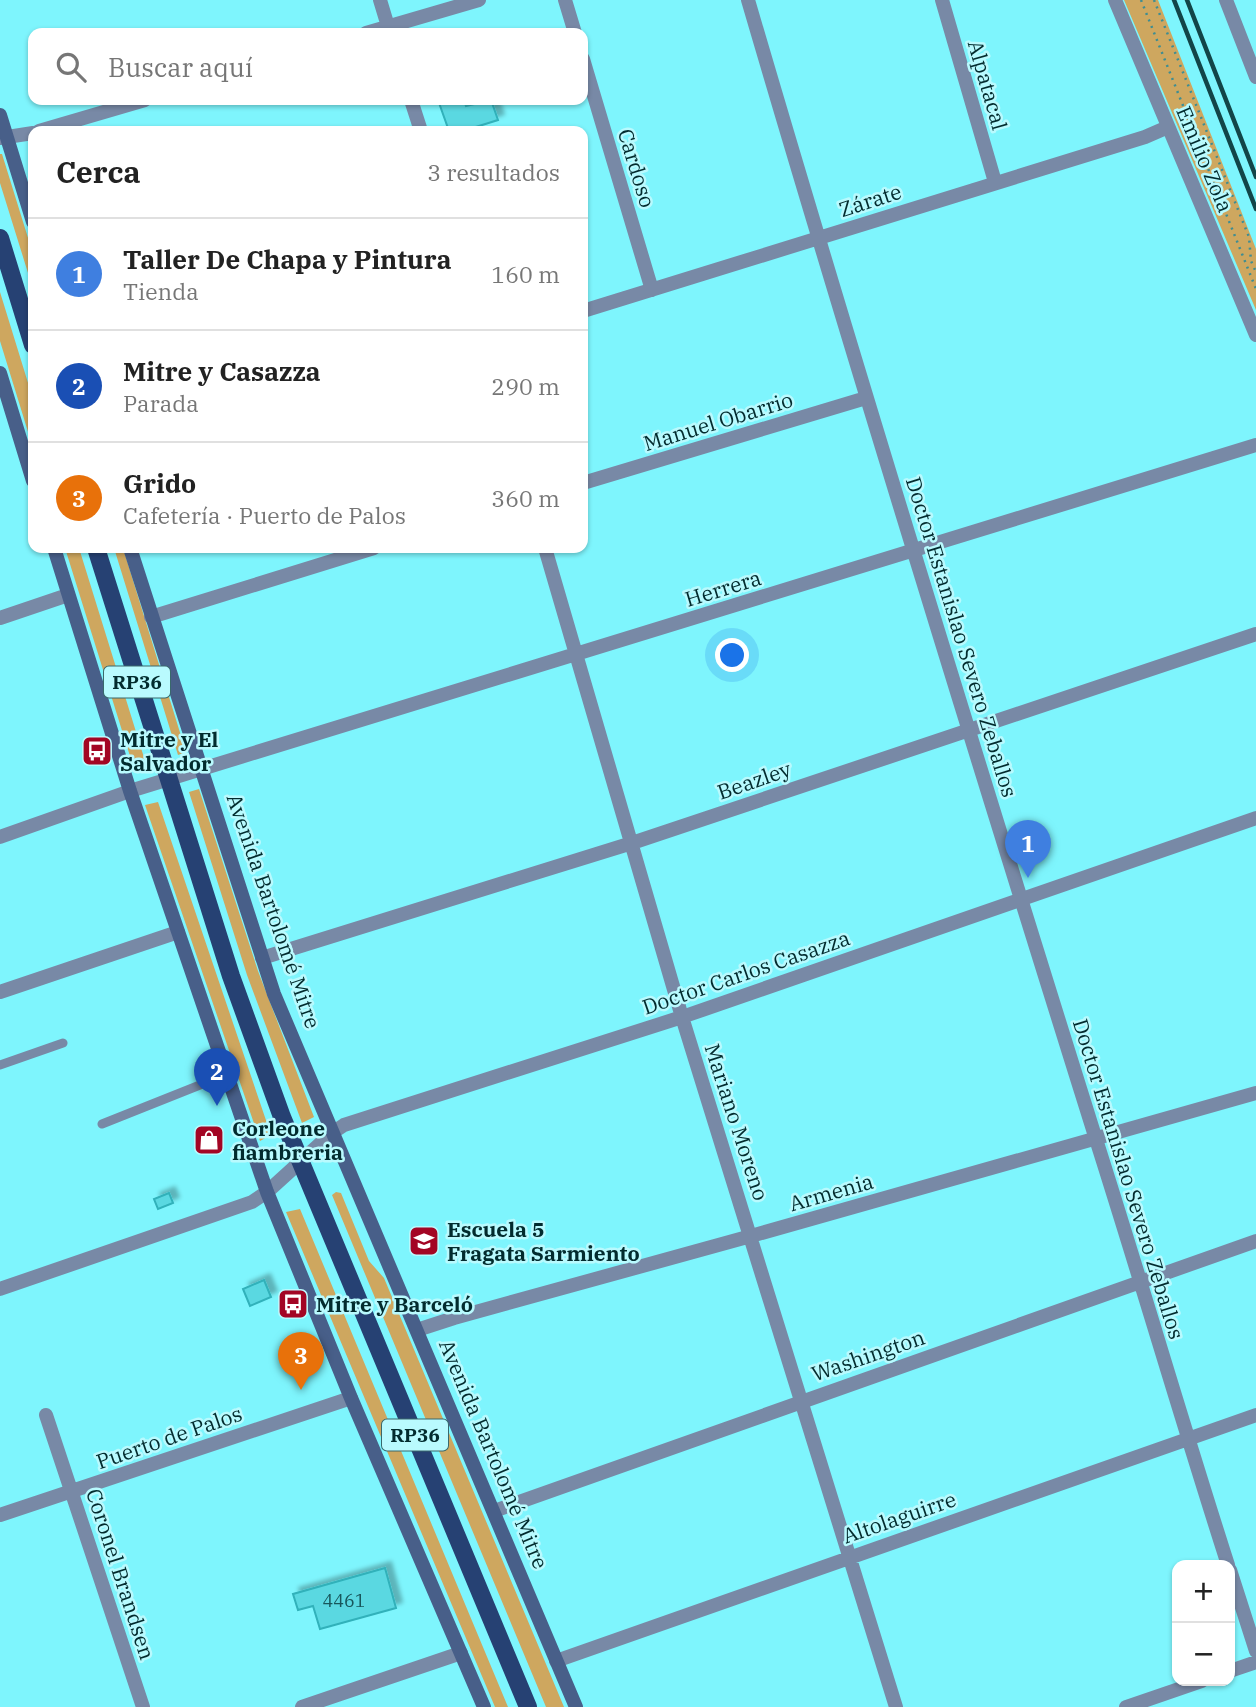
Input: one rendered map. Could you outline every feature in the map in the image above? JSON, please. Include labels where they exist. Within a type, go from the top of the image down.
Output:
[{"type":"main road","points":[[0,238],[28,329]]},
{"type":"main road","name":"RP36","points":[[98,553],[231,976],[282,1117],[528,1707]]},
{"type":"street","points":[[380,0],[388,28]]},
{"type":"street","points":[[395,28],[479,0]]},
{"type":"street","points":[[565,0],[573,28]]},
{"type":"street","name":"Doctor Estanislao Severo Zeballos","points":[[748,0],[866,398],[915,550],[967,731],[1226,1560]]},
{"type":"street","name":"Alpatacal","points":[[942,0],[995,182]]},
{"type":"street","name":"Emilio Zola","points":[[1115,0],[1256,335]]},
{"type":"street","points":[[1226,0],[1256,77]]},
{"type":"street","name":"Cardoso","points":[[588,76],[652,290]]},
{"type":"street","points":[[56,126],[128,105]]},
{"type":"street","points":[[413,105],[419,126]]},
{"type":"street","points":[[0,116],[3,138],[28,208]]},
{"type":"street","name":"Zárate","points":[[588,309],[1145,137],[1168,127]]},
{"type":"street","points":[[3,138],[28,134]]},
{"type":"street","points":[[0,373],[28,465]]},
{"type":"street","name":"Manuel Obarrio","points":[[588,481],[866,398]]},
{"type":"street","name":"Herrera","points":[[0,837],[130,791],[1256,445]]},
{"type":"street","points":[[55,553],[130,791],[267,1192],[351,1398],[484,1707]]},
{"type":"street","name":"Avenida Bartolomé Mitre","points":[[132,553],[274,994],[576,1707]]},
{"type":"street","points":[[151,617],[358,553]]},
{"type":"street","name":"Mariano Moreno","points":[[546,553],[682,1017],[896,1707]]},
{"type":"street","points":[[0,618],[68,595]]},
{"type":"street","name":"Beazley","points":[[262,958],[632,843],[1256,635]]},
{"type":"street","name":"Doctor Carlos Casazza","points":[[0,1289],[252,1202],[344,1125],[682,1017],[1256,818]]},
{"type":"street","points":[[0,992],[178,932]]},
{"type":"street","name":"Armenia","points":[[417,1331],[454,1318],[1256,1093]]},
{"type":"street","name":"Washington","points":[[494,1511],[1256,1241]]},
{"type":"street","name":"Puerto de Palos","points":[[0,1515],[351,1398]]},
{"type":"street","name":"Coronel Brandsen","points":[[46,1415],[143,1707]]},
{"type":"street","name":"Altolaguirre","points":[[556,1661],[1256,1415]]},
{"type":"street","points":[[1235,1586],[1256,1651]]},
{"type":"street","points":[[302,1707],[461,1653]]},
{"type":"street","points":[[1235,1669],[1256,1662]]},
{"type":"street","points":[[1126,1707],[1187,1686]]},
{"type":"lane","points":[[0,1065],[63,1043]]},
{"type":"lane","points":[[102,1124],[225,1075]]},
{"type":"path","points":[[1141,0],[1256,289]]},
{"type":"path","points":[[1154,0],[1249,237],[1251,261],[1256,272]]},
{"type":"shaded area","points":[[1124,0],[1158,0],[1256,249],[1256,310]]},
{"type":"shaded area","points":[[2,154],[28,238],[28,273],[0,183]]},
{"type":"shaded area","points":[[0,292],[28,383],[28,432],[0,341]]},
{"type":"shaded area","points":[[67,553],[81,553],[146,764],[134,769]]},
{"type":"shaded area","points":[[116,553],[125,553],[186,752],[178,755]]},
{"type":"shaded area","points":[[199,789],[258,971],[314,1117],[302,1123],[247,975],[189,792]]},
{"type":"shaded area","points":[[158,802],[271,1135],[260,1141],[145,805]]},
{"type":"shaded area","points":[[341,1193],[369,1261],[384,1278],[564,1707],[546,1707],[332,1195]]},
{"type":"shaded area","points":[[300,1209],[508,1707],[495,1707],[286,1212]]},
{"type":"building","points":[[440,105],[493,105],[498,120],[479,126],[447,126]]},
{"type":"building","points":[[169,1193],[173,1203],[158,1209],[154,1199]]},
{"type":"building","points":[[264,1280],[271,1297],[250,1306],[243,1289]]},
{"type":"building","points":[[385,1568],[396,1608],[320,1629],[313,1606],[298,1610],[293,1594]]},
{"type":"railway","points":[[1174,0],[1256,209]]},
{"type":"railway","points":[[1187,0],[1256,177]]},
{"type":"place","name":"Mitre y El Salvador","points":[[97,751]]},
{"type":"place","name":"Taller De Chapa y Pintura","points":[[1028,878]]},
{"type":"place","name":"Mitre y Casazza","points":[[217,1106]]},
{"type":"place","name":"Corleone fiambreria","points":[[209,1140]]},
{"type":"place","name":"Escuela 5 Fragata Sarmiento","points":[[424,1241]]},
{"type":"place","name":"Mitre y Barceló","points":[[293,1304]]},
{"type":"place","name":"Grido","points":[[301,1390]]}]
